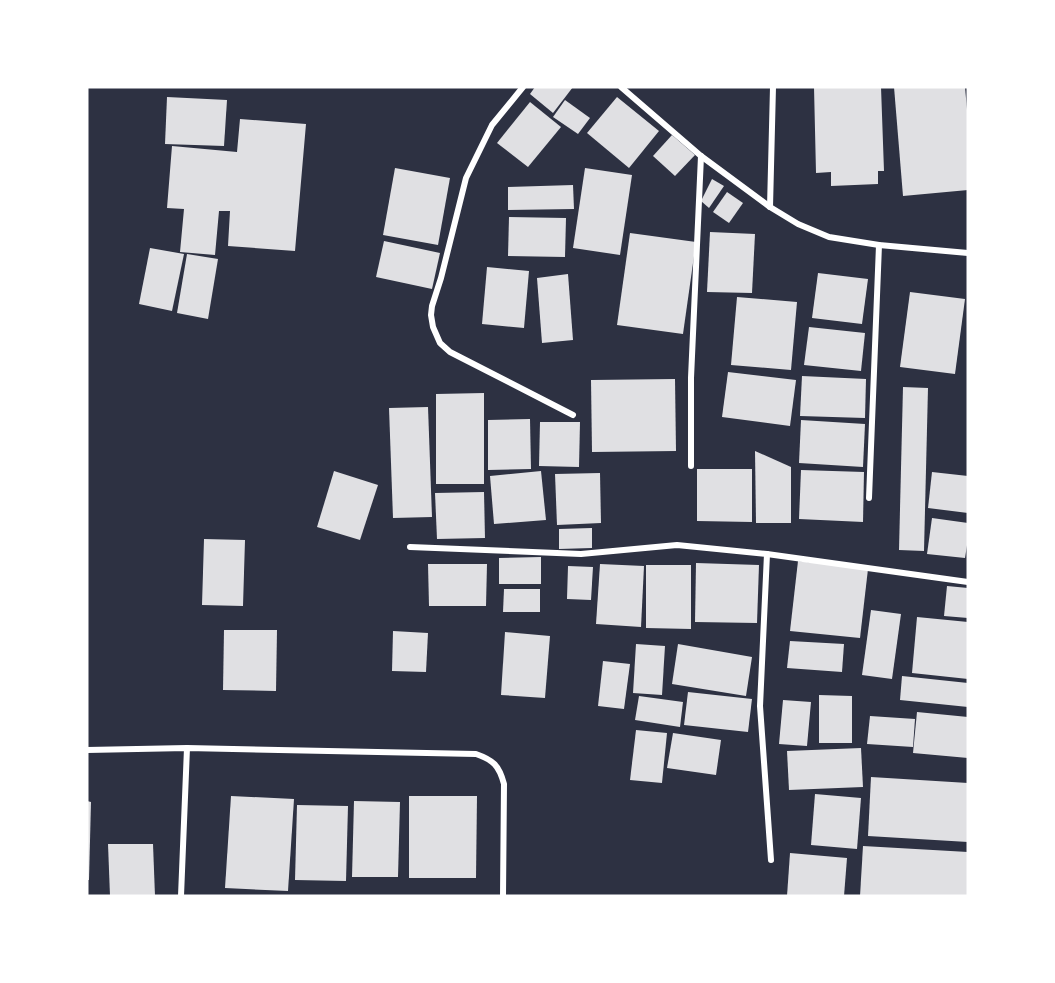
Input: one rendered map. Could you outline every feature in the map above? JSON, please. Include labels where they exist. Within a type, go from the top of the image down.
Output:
[{"type":"street","points":[[523,87],[492,125],[466,178],[431,315],[440,343],[450,352],[573,415]]},
{"type":"street","points":[[621,87],[701,156],[798,225],[829,237],[879,245],[968,253]]},
{"type":"street","points":[[770,207],[772,87]]},
{"type":"street","points":[[691,466],[691,378],[701,156]]},
{"type":"street","points":[[869,498],[879,245]]},
{"type":"street","points":[[410,547],[580,554],[677,545],[767,554],[968,582]]},
{"type":"street","points":[[767,554],[760,706],[771,860]]},
{"type":"street","points":[[87,750],[187,748],[476,754],[494,763],[501,772],[504,784],[503,896]]},
{"type":"street","points":[[181,896],[187,748]]},
{"type":"building","points":[[535,87],[573,87],[553,113],[530,94]]},
{"type":"building","points":[[814,87],[881,87],[884,171],[878,171],[878,184],[831,186],[831,172],[816,173]]},
{"type":"building","points":[[894,87],[965,87],[968,121],[968,190],[903,196]]},
{"type":"building","points":[[167,97],[227,100],[224,146],[165,144]]},
{"type":"building","points":[[617,97],[659,131],[629,168],[587,133]]},
{"type":"building","points":[[565,100],[590,118],[578,134],[553,117]]},
{"type":"building","points":[[530,102],[561,127],[528,167],[497,143]]},
{"type":"building","points":[[240,119],[306,124],[295,251],[228,246],[230,211],[219,211],[215,255],[180,252],[184,209],[167,208],[172,146],[237,152]]},
{"type":"building","points":[[672,135],[695,155],[675,176],[653,156]]},
{"type":"building","points":[[395,168],[450,178],[438,245],[383,235]]},
{"type":"building","points":[[585,168],[632,175],[620,255],[573,248]]},
{"type":"building","points":[[712,179],[724,186],[709,208],[701,201]]},
{"type":"building","points":[[573,185],[574,209],[508,210],[508,187]]},
{"type":"building","points":[[727,192],[743,203],[729,223],[713,212]]},
{"type":"building","points":[[509,217],[566,218],[565,257],[508,256]]},
{"type":"building","points":[[710,232],[755,234],[752,293],[707,292]]},
{"type":"building","points":[[630,233],[696,242],[683,334],[617,325]]},
{"type":"building","points":[[384,241],[440,253],[432,289],[376,277]]},
{"type":"building","points":[[150,248],[184,254],[172,311],[139,304]]},
{"type":"building","points":[[187,254],[218,259],[208,319],[177,313]]},
{"type":"building","points":[[487,267],[529,271],[524,328],[482,324]]},
{"type":"building","points":[[818,273],[868,279],[862,324],[812,318]]},
{"type":"building","points":[[568,274],[573,340],[542,343],[537,278]]},
{"type":"building","points":[[910,292],[965,299],[955,374],[900,367]]},
{"type":"building","points":[[737,297],[797,302],[791,370],[731,365]]},
{"type":"building","points":[[809,327],[865,333],[861,371],[804,365]]},
{"type":"building","points":[[728,372],[796,380],[790,426],[722,417]]},
{"type":"building","points":[[802,376],[866,379],[865,418],[800,416]]},
{"type":"building","points":[[675,379],[676,451],[592,452],[591,380]]},
{"type":"building","points":[[903,387],[928,388],[924,551],[899,550]]},
{"type":"building","points":[[484,393],[484,484],[436,484],[436,394]]},
{"type":"building","points":[[428,407],[432,517],[393,518],[389,408]]},
{"type":"building","points":[[530,419],[531,469],[488,470],[488,420]]},
{"type":"building","points":[[801,420],[865,424],[863,467],[799,463]]},
{"type":"building","points":[[540,422],[580,422],[579,467],[539,466]]},
{"type":"building","points":[[755,451],[791,467],[791,523],[756,523]]},
{"type":"building","points":[[697,469],[752,469],[752,522],[697,521]]},
{"type":"building","points":[[801,470],[864,472],[863,522],[799,519]]},
{"type":"building","points":[[334,471],[378,485],[360,540],[317,527]]},
{"type":"building","points":[[541,471],[546,520],[494,524],[490,476]]},
{"type":"building","points":[[932,472],[968,476],[968,513],[928,508]]},
{"type":"building","points":[[600,473],[601,523],[557,525],[555,474]]},
{"type":"building","points":[[484,492],[485,538],[437,539],[435,493]]},
{"type":"building","points":[[932,518],[968,523],[965,558],[927,554]]},
{"type":"building","points":[[592,528],[592,548],[559,549],[559,529]]},
{"type":"building","points":[[204,539],[245,540],[243,606],[202,605]]},
{"type":"building","points":[[541,557],[541,584],[499,584],[499,558]]},
{"type":"building","points":[[798,561],[868,569],[860,638],[790,631]]},
{"type":"building","points":[[696,563],[759,565],[757,623],[695,622]]},
{"type":"building","points":[[428,564],[487,564],[486,606],[429,606]]},
{"type":"building","points":[[600,564],[644,566],[641,627],[596,624]]},
{"type":"building","points":[[646,565],[691,565],[691,629],[646,628]]},
{"type":"building","points":[[568,566],[593,567],[591,600],[567,599]]},
{"type":"building","points":[[947,586],[968,588],[968,618],[944,616]]},
{"type":"building","points":[[504,589],[540,589],[540,612],[503,612]]},
{"type":"building","points":[[871,610],[901,614],[892,679],[862,675]]},
{"type":"building","points":[[917,617],[968,622],[968,679],[912,673]]},
{"type":"building","points":[[224,630],[277,630],[276,691],[223,690]]},
{"type":"building","points":[[393,631],[428,633],[426,672],[392,671]]},
{"type":"building","points":[[505,632],[550,636],[545,698],[501,695]]},
{"type":"building","points":[[790,641],[844,644],[842,672],[787,668]]},
{"type":"building","points":[[636,644],[665,646],[662,695],[633,693]]},
{"type":"building","points":[[678,644],[752,657],[746,696],[672,684]]},
{"type":"building","points":[[603,661],[630,664],[624,709],[598,706]]},
{"type":"building","points":[[902,676],[968,683],[968,707],[900,700]]},
{"type":"building","points":[[688,692],[752,699],[748,732],[684,725]]},
{"type":"building","points":[[819,695],[852,696],[852,743],[819,743]]},
{"type":"building","points":[[639,696],[683,702],[680,727],[635,720]]},
{"type":"building","points":[[783,700],[811,702],[807,746],[779,744]]},
{"type":"building","points":[[917,712],[968,717],[968,758],[913,753]]},
{"type":"building","points":[[870,716],[915,719],[913,747],[867,744]]},
{"type":"building","points":[[636,730],[667,733],[662,783],[630,780]]},
{"type":"building","points":[[673,733],[721,740],[716,775],[667,768]]},
{"type":"building","points":[[861,748],[863,787],[789,790],[787,751]]},
{"type":"building","points":[[871,777],[968,783],[968,842],[868,836]]},
{"type":"building","points":[[815,794],[861,798],[857,849],[811,845]]},
{"type":"building","points":[[231,796],[294,799],[288,891],[225,888]]},
{"type":"building","points":[[409,796],[477,796],[476,878],[409,878]]},
{"type":"building","points":[[87,801],[91,802],[89,880],[87,880]]},
{"type":"building","points":[[354,801],[400,802],[398,877],[352,877]]},
{"type":"building","points":[[297,805],[348,806],[346,881],[295,880]]},
{"type":"building","points":[[108,844],[153,844],[155,896],[110,896]]},
{"type":"building","points":[[863,846],[968,852],[968,896],[860,896]]},
{"type":"building","points":[[790,853],[847,858],[844,896],[787,896]]}]
